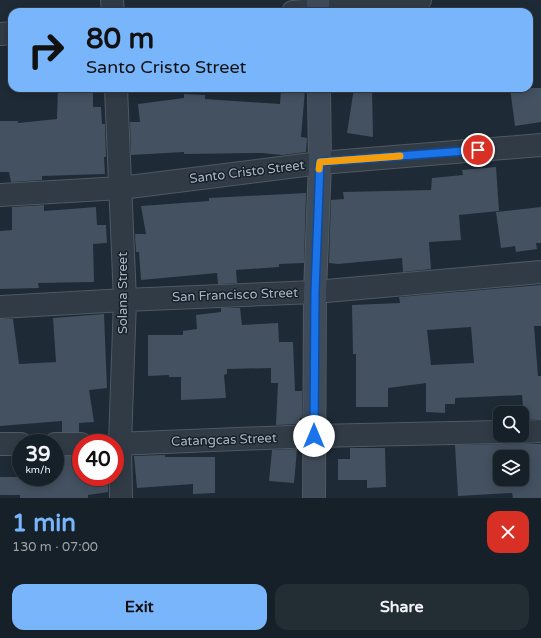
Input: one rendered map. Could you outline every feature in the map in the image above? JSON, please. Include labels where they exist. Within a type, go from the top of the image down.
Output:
[{"type":"street","points":[[318,7],[420,0]]},
{"type":"street","name":"Solana Street","points":[[116,92],[125,300],[118,434]]},
{"type":"street","points":[[314,498],[315,292],[320,162],[319,92]]},
{"type":"street","name":"Santo Cristo Street","points":[[0,195],[121,188],[320,162],[541,145]]},
{"type":"street","name":"San Francisco Street","points":[[0,307],[315,292],[541,272]]},
{"type":"street","points":[[529,432],[541,431]]},
{"type":"street","name":"Catangcas Street","points":[[124,444],[314,436],[493,432]]},
{"type":"street","points":[[0,444],[12,444]]},
{"type":"street","name":"Solana Street","points":[[120,486],[121,498]]},
{"type":"building","points":[[533,88],[541,88],[541,122],[515,126],[511,92],[533,92]]},
{"type":"building","points":[[58,92],[93,92],[93,107],[101,107],[102,124],[105,124],[105,174],[42,176],[42,180],[11,182],[9,172],[0,172],[0,121],[18,121],[18,123],[57,119]]},
{"type":"building","points":[[281,92],[305,92],[301,137],[307,138],[306,152],[282,155],[262,153],[184,154],[184,152],[131,155],[130,122],[140,122],[138,104],[184,98],[184,94],[205,95],[205,99],[280,104]]},
{"type":"building","points":[[353,92],[372,92],[373,137],[347,133]]},
{"type":"building","points":[[496,167],[499,211],[459,215],[461,240],[429,242],[431,269],[403,272],[402,258],[338,264],[329,263],[331,200],[344,199],[343,192],[431,190],[432,178],[463,175],[462,170]]},
{"type":"building","points":[[306,193],[304,263],[279,264],[279,267],[236,270],[237,283],[218,284],[217,273],[141,280],[139,252],[136,252],[135,234],[146,234],[141,206],[209,201],[209,198]]},
{"type":"building","points":[[44,205],[44,211],[96,207],[97,225],[106,225],[107,243],[93,244],[94,282],[38,283],[39,288],[0,289],[0,231],[12,230],[12,207]]},
{"type":"building","points":[[541,207],[541,243],[536,243],[537,249],[516,252],[515,246],[501,248],[496,212]]},
{"type":"building","points":[[541,285],[541,326],[534,326],[538,376],[541,376],[541,419],[529,419],[529,406],[523,406],[522,395],[455,398],[455,404],[445,404],[445,413],[426,412],[426,383],[388,388],[388,407],[356,407],[356,354],[353,354],[352,305],[400,303],[399,297]],"holes":[[[471,327],[474,363],[431,365],[427,330]]]},
{"type":"building","points":[[221,308],[240,308],[242,325],[278,323],[279,342],[293,342],[295,391],[302,391],[302,418],[300,418],[299,424],[276,425],[278,383],[271,383],[271,368],[227,369],[227,374],[224,375],[226,398],[181,400],[181,377],[169,377],[169,375],[148,376],[148,335],[183,335],[183,331],[197,329],[196,315],[221,312]]},
{"type":"building","points":[[104,314],[107,388],[89,390],[94,422],[79,423],[79,432],[62,432],[62,421],[0,426],[0,319],[13,319],[19,364],[56,362],[53,318]]},
{"type":"building","points":[[516,442],[522,444],[541,444],[541,498],[513,498],[512,493],[458,496],[455,445],[500,444]]},
{"type":"building","points":[[350,448],[385,448],[386,487],[367,488],[367,480],[338,480],[338,459],[350,459]]},
{"type":"building","points":[[297,449],[294,483],[269,481],[272,450]]},
{"type":"building","points":[[165,455],[165,457],[215,457],[215,493],[193,494],[193,484],[137,488],[134,456]]},
{"type":"building","points":[[64,456],[72,456],[72,486],[108,486],[108,492],[88,495],[88,498],[20,498],[20,495],[0,495],[0,477],[12,477],[12,486],[64,486]]},
{"type":"slow traffic","points":[[319,169],[320,162],[400,156]]},
{"type":"route","points":[[314,436],[315,292],[320,162],[478,150]]}]
